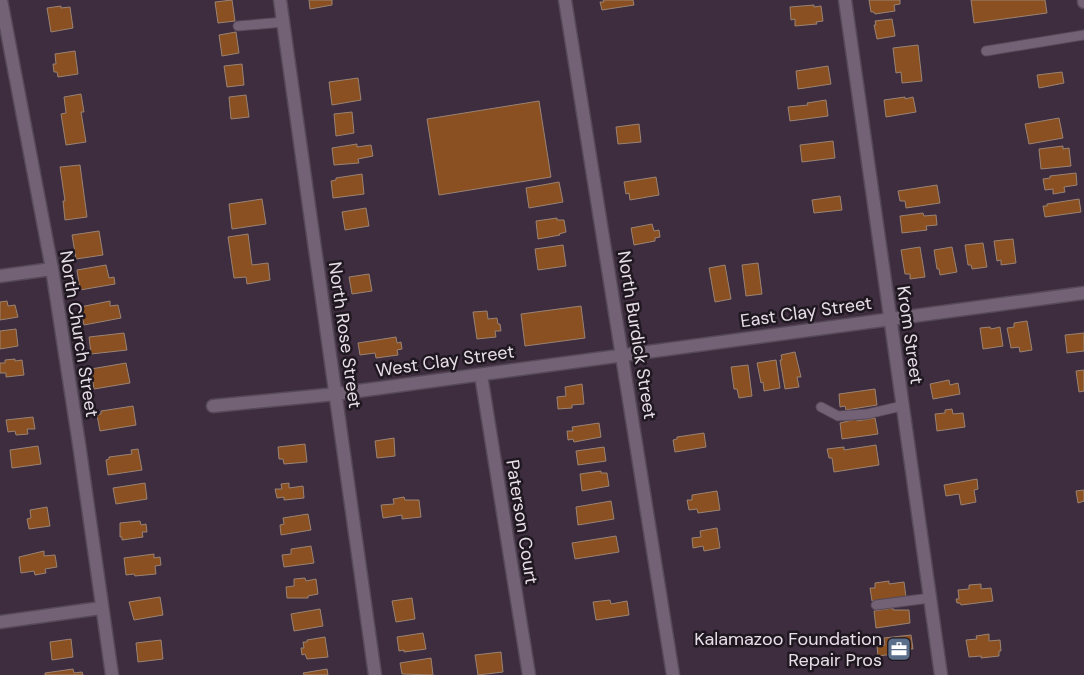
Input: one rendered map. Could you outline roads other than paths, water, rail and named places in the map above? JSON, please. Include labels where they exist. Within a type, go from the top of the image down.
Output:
[{"type":"street","name":"North Church Street","points":[[1,0],[52,269],[112,675]]},
{"type":"street","name":"North Rose Street","points":[[280,0],[375,675]]},
{"type":"street","name":"North Burdick Street","points":[[565,0],[673,675]]},
{"type":"street","name":"Krom Street","points":[[845,0],[941,675]]},
{"type":"street","points":[[0,276],[52,269]]},
{"type":"street","name":"East Clay Street","points":[[623,355],[1084,294]]},
{"type":"street","name":"West Clay Street","points":[[213,406],[336,394],[623,355]]},
{"type":"street","name":"Paterson Court","points":[[481,375],[529,675]]},
{"type":"street","points":[[0,622],[101,608]]},
{"type":"lane","points":[[238,26],[284,22]]},
{"type":"lane","points":[[986,51],[1084,36]]},
{"type":"lane","points":[[821,407],[838,416],[868,414],[902,406]]},
{"type":"lane","points":[[876,606],[930,598]]},
{"type":"place","name":"Kalamazoo Foundation Repair Pros","points":[[899,649]]}]
